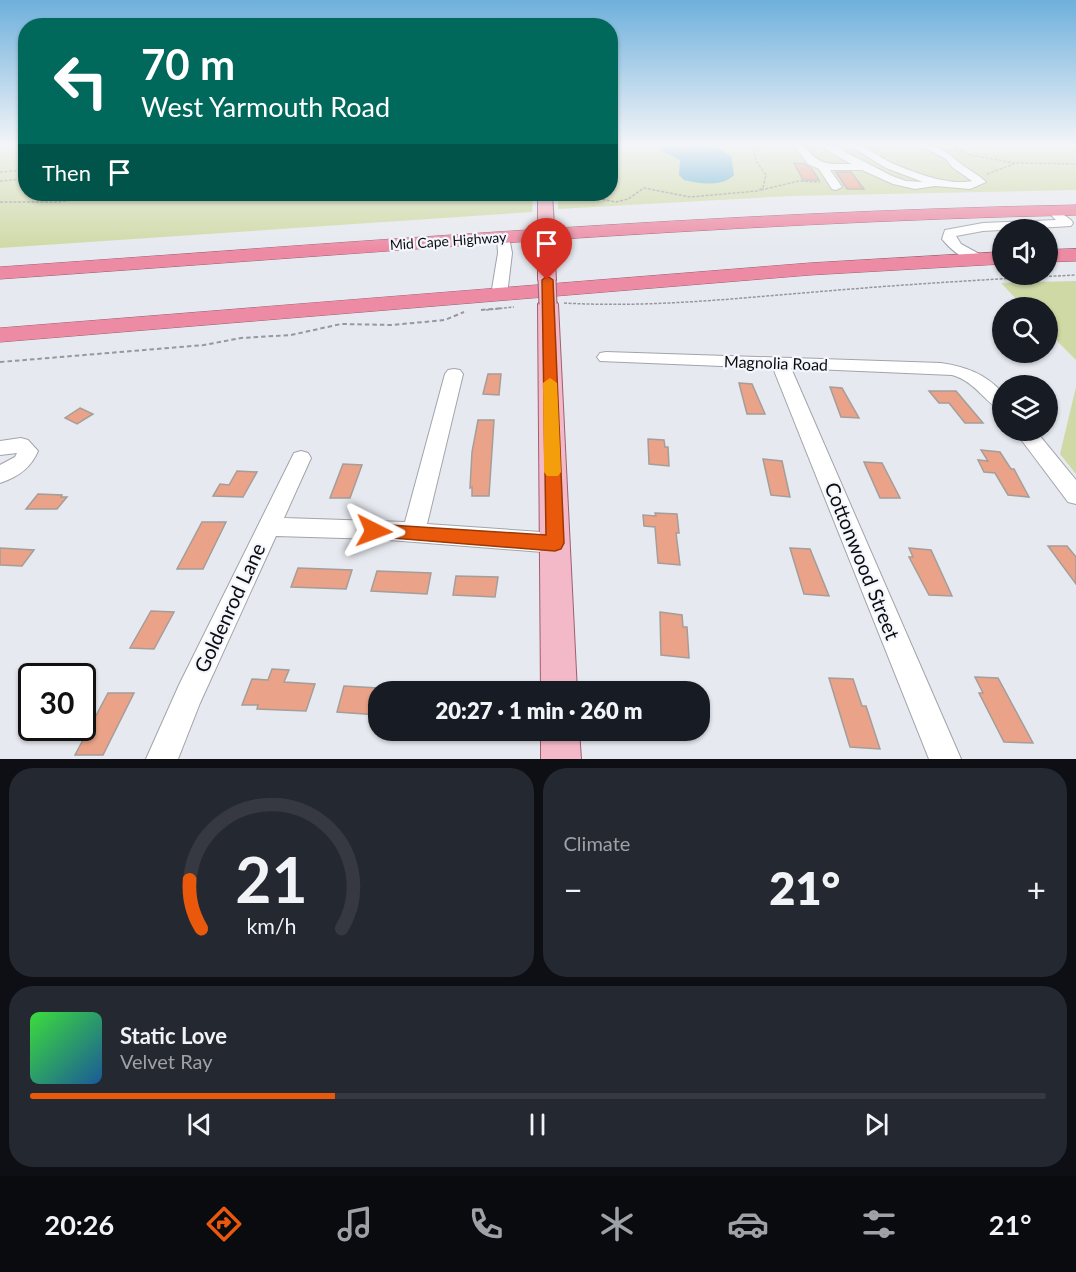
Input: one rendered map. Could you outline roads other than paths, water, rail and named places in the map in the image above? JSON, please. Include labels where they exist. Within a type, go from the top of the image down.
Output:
[{"type":"highway","name":"Mid Cape Highway","points":[[0,273],[778,219],[1076,210]]},
{"type":"highway","points":[[1058,256],[1076,255]]},
{"type":"highway","points":[[0,335],[821,268],[992,258]]},
{"type":"main road","points":[[545,201],[559,681]]},
{"type":"main road","points":[[560,741],[561,759]]},
{"type":"street","points":[[831,179],[835,185]]},
{"type":"street","points":[[892,179],[910,184],[927,185],[932,182]]},
{"type":"street","points":[[928,179],[932,182],[974,186],[980,182],[978,179]]},
{"type":"street","points":[[978,259],[956,247],[949,238],[950,233],[983,227],[1066,223],[1053,211]]},
{"type":"street","points":[[499,295],[505,253],[503,237]]},
{"type":"street","name":"Magnolia Road","points":[[606,357],[946,369],[980,379],[992,393]]},
{"type":"street","name":"Cottonwood Street","points":[[780,363],[945,759]]},
{"type":"street","points":[[413,533],[454,374]]},
{"type":"street","points":[[1033,441],[1076,496]]},
{"type":"street","points":[[0,448],[21,445],[28,451],[23,462],[0,475]]},
{"type":"street","name":"Goldenrod Lane","points":[[162,759],[189,695],[301,458]]},
{"type":"street","points":[[269,527],[413,533],[555,543]]},
{"type":"water","points":[[683,179],[728,179],[717,183]]}]
